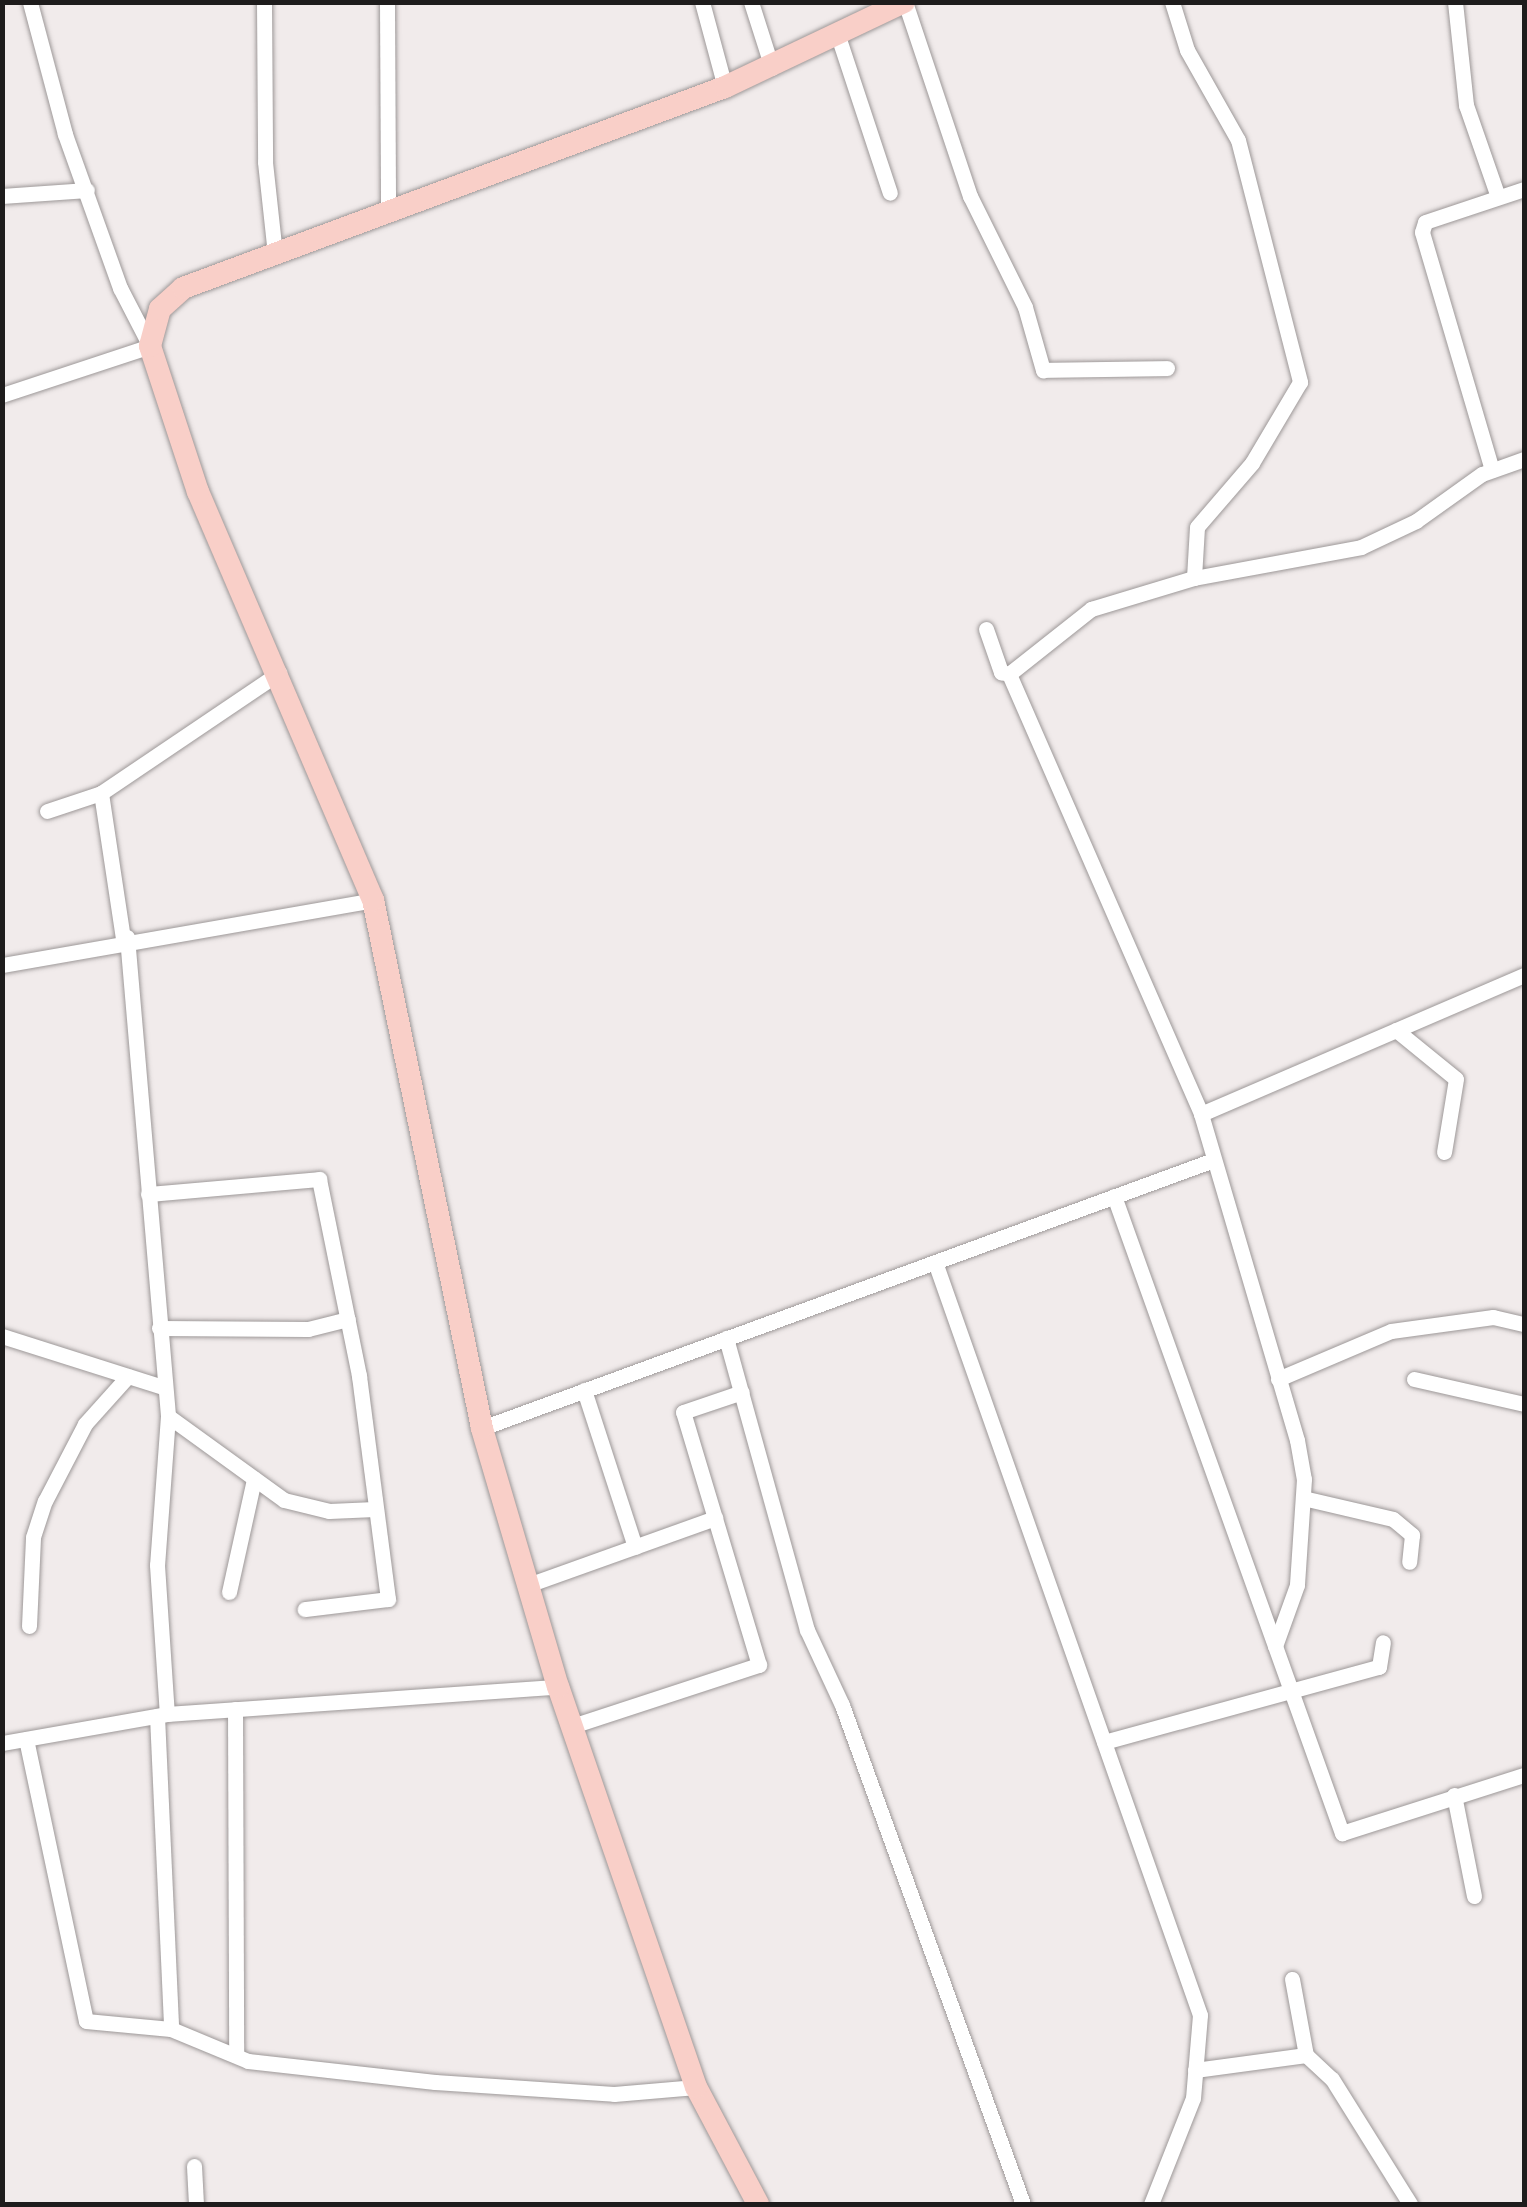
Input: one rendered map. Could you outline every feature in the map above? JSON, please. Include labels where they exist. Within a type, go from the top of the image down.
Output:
[{"type":"street","points":[[30,2],[120,288],[150,346],[198,492],[279,673],[373,900],[482,1428],[558,1687],[696,2088],[758,2204]]},
{"type":"street","points":[[264,2],[265,162],[275,254]]},
{"type":"street","points":[[387,2],[388,214]]},
{"type":"street","points":[[702,2],[724,88]]},
{"type":"street","points":[[751,2],[772,68]]},
{"type":"street","points":[[1172,2],[1187,50],[1238,140],[1300,382],[1252,464],[1197,527],[1194,578]]},
{"type":"street","points":[[1456,2],[1466,106],[1496,194]]},
{"type":"street","points":[[150,346],[160,309],[183,288],[724,88],[899,4],[970,196],[1025,308],[1044,370],[1168,368]]},
{"type":"street","points":[[838,36],[890,192]]},
{"type":"street","points":[[1492,470],[1422,232],[1425,222],[1496,194],[1524,189]]},
{"type":"street","points":[[2,196],[87,190]]},
{"type":"street","points":[[2,395],[150,346]]},
{"type":"street","points":[[1009,674],[1091,610],[1194,578],[1361,547],[1416,522],[1492,470],[1524,459]]},
{"type":"street","points":[[986,629],[1001,672],[1009,674]]},
{"type":"street","points":[[47,811],[100,793],[279,673]]},
{"type":"street","points":[[1009,674],[1201,1114],[1211,1161],[1298,1440],[1303,1498],[1297,1586],[1274,1646]]},
{"type":"street","points":[[100,793],[125,938],[168,1416],[157,1565],[172,2029]]},
{"type":"street","points":[[2,965],[125,938],[373,900]]},
{"type":"street","points":[[1201,1114],[1524,975]]},
{"type":"street","points":[[1396,1030],[1456,1078],[1444,1152]]},
{"type":"street","points":[[482,1428],[1211,1161]]},
{"type":"street","points":[[148,1194],[319,1179],[348,1319],[388,1598],[305,1609]]},
{"type":"street","points":[[1114,1196],[1342,1833],[1524,1776]]},
{"type":"street","points":[[935,1262],[1200,2016],[1193,2098],[1151,2204]]},
{"type":"street","points":[[1278,1379],[1392,1331],[1493,1317],[1524,1324]]},
{"type":"street","points":[[158,1328],[308,1329],[348,1319]]},
{"type":"street","points":[[2,1336],[163,1386]]},
{"type":"street","points":[[726,1338],[807,1630],[842,1705],[1023,2204]]},
{"type":"street","points":[[30,1626],[33,1537],[45,1501],[85,1424],[128,1376]]},
{"type":"street","points":[[1414,1380],[1524,1404]]},
{"type":"street","points":[[584,1390],[635,1547]]},
{"type":"street","points":[[572,1726],[759,1665],[683,1412],[742,1392]]},
{"type":"street","points":[[168,1416],[254,1479],[304,1509],[375,1509]]},
{"type":"street","points":[[229,1592],[254,1479]]},
{"type":"street","points":[[1303,1498],[1393,1519],[1412,1535],[1409,1562]]},
{"type":"street","points":[[528,1585],[716,1518]]},
{"type":"street","points":[[1104,1742],[1290,1688],[1379,1667],[1383,1642]]},
{"type":"street","points":[[2,1743],[162,1715],[558,1687]]},
{"type":"street","points":[[235,1709],[236,2054]]},
{"type":"street","points":[[26,1739],[86,2021],[172,2029],[236,2054],[435,2082],[614,2094],[696,2088]]},
{"type":"street","points":[[1454,1795],[1474,1896]]},
{"type":"street","points":[[1292,1979],[1306,2054],[1332,2078],[1410,2204]]},
{"type":"street","points":[[1195,2070],[1306,2054]]},
{"type":"street","points":[[194,2166],[196,2204]]}]
